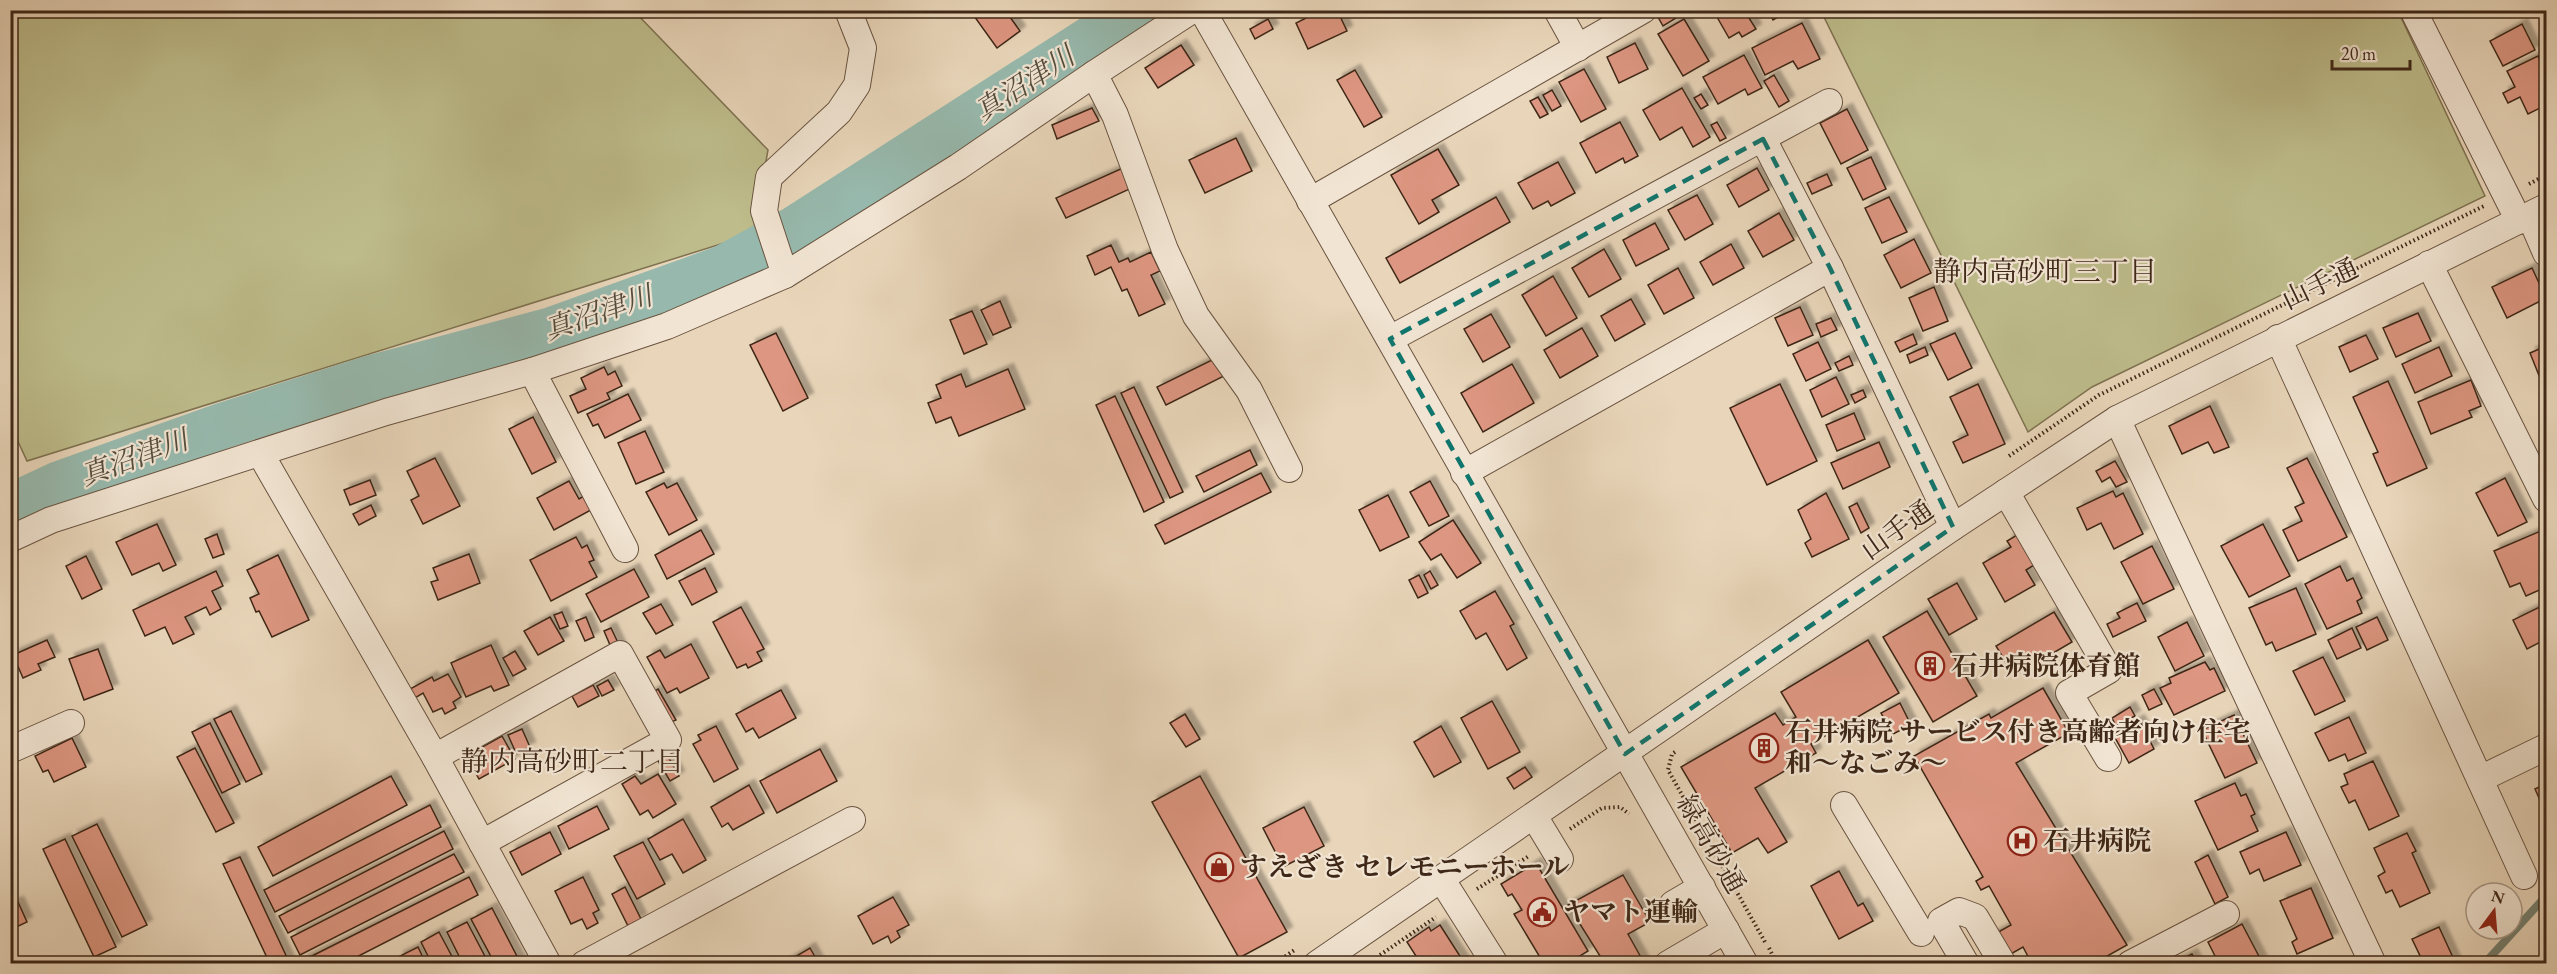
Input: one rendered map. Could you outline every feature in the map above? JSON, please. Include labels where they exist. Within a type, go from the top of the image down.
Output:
[{"type":"street","points":[[782,267],[764,211],[769,177],[839,112],[857,85],[863,48],[848,10]]},
{"type":"street","points":[[10,539],[51,520],[386,412],[532,371],[667,326],[782,267],[958,167],[1192,10]]},
{"type":"street","name":"緑高砂通","points":[[1202,10],[1745,963]]},
{"type":"street","points":[[1557,10],[1578,48]]},
{"type":"street","points":[[1310,201],[1643,10]]},
{"type":"street","points":[[2413,10],[2532,215],[2547,253]]},
{"type":"street","points":[[1094,74],[1115,115],[1165,250],[1196,316],[1249,390],[1289,469]]},
{"type":"street","points":[[1390,339],[1829,102]]},
{"type":"street","points":[[1763,139],[1830,268],[1953,528]]},
{"type":"street","name":"山手通","points":[[1317,963],[2117,418],[2532,215]]},
{"type":"street","points":[[2429,264],[2545,491]]},
{"type":"street","points":[[1464,473],[1830,268]]},
{"type":"street","points":[[2278,338],[2524,876]]},
{"type":"street","points":[[532,371],[625,549]]},
{"type":"street","points":[[2117,418],[2373,963]]},
{"type":"street","points":[[260,453],[435,757],[548,963]]},
{"type":"street","points":[[2007,492],[2109,670],[2069,693],[2108,758]]},
{"type":"street","points":[[435,757],[620,654],[668,740],[482,843]]},
{"type":"street","points":[[10,750],[70,723]]},
{"type":"street","points":[[2480,779],[2547,747]]},
{"type":"street","points":[[1844,805],[1931,927],[1966,963]]},
{"type":"street","points":[[1534,816],[1560,859]]},
{"type":"street","points":[[584,963],[852,820]]},
{"type":"street","points":[[1442,880],[1495,963]]},
{"type":"street","points":[[1673,904],[1702,887]]},
{"type":"street","points":[[1931,927],[1959,911],[1975,917],[2003,963]]},
{"type":"street","points":[[2130,963],[2226,914]]},
{"type":"street","points":[[1668,963],[1726,930]]},
{"type":"path","points":[[1682,747],[1672,754],[1668,770],[1777,963]]},
{"type":"path","points":[[1589,816],[1602,808],[1620,807],[1630,816]]},
{"type":"highlighted area","points":[[1763,139],[1830,268],[1953,527],[1625,754],[1390,339]]},
{"type":"shaded area","points":[[10,11],[634,11],[768,150],[753,234],[27,461],[10,424]]},
{"type":"shaded area","points":[[1821,11],[2398,11],[2485,196],[2092,387],[2028,432]]},
{"type":"building","points":[[982,10],[1005,10],[1020,31],[997,48],[974,16]]},
{"type":"building","points":[[1322,10],[1337,10],[1347,31],[1308,49],[1296,23]]},
{"type":"building","points":[[1670,10],[1679,10],[1681,15],[1663,26],[1658,17]]},
{"type":"building","points":[[1713,10],[1744,10],[1756,29],[1742,37],[1739,32],[1729,38]]},
{"type":"building","points":[[1768,10],[1790,10],[1773,20]]},
{"type":"building","points":[[1268,19],[1273,29],[1255,39],[1250,29]]},
{"type":"building","points":[[1684,19],[1709,61],[1683,76],[1658,34]]},
{"type":"building","points":[[1802,23],[1820,59],[1798,69],[1793,61],[1765,75],[1752,48]]},
{"type":"building","points":[[2522,24],[2535,50],[2503,66],[2490,41]]},
{"type":"building","points":[[1635,43],[1648,69],[1619,83],[1607,57]]},
{"type":"building","points":[[1181,45],[1194,65],[1158,88],[1145,68]]},
{"type":"building","points":[[1744,55],[1762,88],[1748,95],[1745,89],[1718,104],[1703,77]]},
{"type":"building","points":[[2538,56],[2546,74],[2546,105],[2528,114],[2520,97],[2508,103],[2503,93],[2515,87],[2507,71]]},
{"type":"building","points":[[1584,69],[1606,109],[1581,122],[1559,82]]},
{"type":"building","points":[[1355,70],[1382,117],[1364,127],[1337,80]]},
{"type":"building","points":[[1774,75],[1789,101],[1779,107],[1764,81]]},
{"type":"building","points":[[1682,88],[1710,137],[1693,147],[1682,127],[1660,140],[1643,110]]},
{"type":"building","points":[[1552,90],[1561,106],[1552,111],[1543,95]]},
{"type":"building","points":[[1701,94],[1708,105],[1701,109],[1694,98]]},
{"type":"building","points":[[1538,97],[1548,114],[1540,118],[1530,101]]},
{"type":"building","points":[[1092,108],[1099,121],[1057,139],[1052,125]]},
{"type":"building","points":[[1847,109],[1868,150],[1841,164],[1820,123]]},
{"type":"building","points":[[1620,122],[1638,156],[1625,163],[1623,158],[1596,173],[1580,143]]},
{"type":"building","points":[[1717,122],[1726,138],[1720,141],[1711,125]]},
{"type":"building","points":[[1236,138],[1252,171],[1205,193],[1189,160]]},
{"type":"building","points":[[1438,149],[1459,185],[1432,200],[1439,212],[1419,224],[1391,175]]},
{"type":"building","points":[[1871,157],[1886,189],[1863,200],[1847,168]]},
{"type":"building","points":[[1558,162],[1575,193],[1551,206],[1548,201],[1533,209],[1518,183]]},
{"type":"building","points":[[1125,167],[1134,187],[1066,218],[1056,198]]},
{"type":"building","points":[[1757,168],[1769,190],[1739,207],[1727,185]]},
{"type":"building","points":[[1827,174],[1832,185],[1812,194],[1807,183]]},
{"type":"building","points":[[1697,195],[1713,224],[1685,240],[1668,210]]},
{"type":"building","points":[[1496,197],[1510,222],[1400,283],[1386,258]]},
{"type":"building","points":[[1889,197],[1907,232],[1882,243],[1865,208]]},
{"type":"building","points":[[1779,213],[1794,240],[1763,257],[1748,231]]},
{"type":"building","points":[[1655,223],[1669,249],[1636,266],[1623,240]]},
{"type":"building","points":[[1914,239],[1931,273],[1901,288],[1884,255]]},
{"type":"building","points":[[1731,244],[1744,268],[1713,285],[1700,262]]},
{"type":"building","points":[[1111,245],[1119,262],[1128,258],[1130,262],[1151,252],[1160,271],[1151,275],[1165,304],[1139,316],[1127,289],[1122,291],[1111,267],[1095,275],[1087,256]]},
{"type":"building","points":[[1604,249],[1621,279],[1589,297],[1572,268]]},
{"type":"building","points":[[1678,268],[1694,298],[1664,314],[1648,285]]},
{"type":"building","points":[[2532,268],[2546,298],[2507,318],[2492,287]]},
{"type":"building","points":[[1553,276],[1577,318],[1546,336],[1522,295]]},
{"type":"building","points":[[1934,287],[1948,321],[1923,331],[1909,298]]},
{"type":"building","points":[[1631,299],[1645,324],[1615,341],[1601,316]]},
{"type":"building","points":[[1000,301],[1011,327],[993,335],[981,310]]},
{"type":"building","points":[[1800,307],[1813,335],[1788,346],[1775,318]]},
{"type":"building","points":[[972,311],[987,344],[964,354],[950,320]]},
{"type":"building","points":[[2418,313],[2431,341],[2396,357],[2383,328]]},
{"type":"building","points":[[1491,314],[1510,347],[1483,362],[1464,329]]},
{"type":"building","points":[[1831,318],[1837,330],[1821,337],[1816,324]]},
{"type":"building","points":[[1582,328],[1598,356],[1560,378],[1544,350]]},
{"type":"building","points":[[776,333],[808,398],[783,411],[750,345]]},
{"type":"building","points":[[1955,333],[1972,368],[1948,380],[1930,344]]},
{"type":"building","points":[[1913,334],[1917,344],[1900,352],[1895,342]]},
{"type":"building","points":[[2366,335],[2378,359],[2350,372],[2339,347]]},
{"type":"building","points":[[1818,342],[1831,369],[1806,381],[1793,354]]},
{"type":"building","points":[[2546,346],[2546,375],[2540,378],[2530,353]]},
{"type":"building","points":[[1925,347],[1928,355],[1910,363],[1907,355]]},
{"type":"building","points":[[2439,347],[2452,376],[2415,393],[2402,364]]},
{"type":"building","points":[[1849,356],[1853,365],[1839,371],[1835,363]]},
{"type":"building","points":[[1216,358],[1224,376],[1166,405],[1157,387]]},
{"type":"building","points":[[1512,364],[1534,403],[1483,432],[1461,393]]},
{"type":"building","points":[[604,367],[608,375],[615,371],[622,386],[607,393],[610,399],[578,413],[570,396],[586,389],[581,378]]},
{"type":"building","points":[[1008,369],[1025,409],[959,436],[951,417],[936,423],[928,403],[941,398],[936,385],[961,374],[966,387]]},
{"type":"building","points":[[1836,377],[1849,404],[1822,417],[1810,390]]},
{"type":"building","points":[[2471,380],[2481,406],[2469,411],[2472,417],[2431,434],[2418,402]]},
{"type":"building","points":[[2388,381],[2427,468],[2387,486],[2373,454],[2378,452],[2353,397]]},
{"type":"building","points":[[1780,384],[1817,461],[1767,485],[1730,408]]},
{"type":"building","points":[[1978,384],[2005,444],[1963,463],[1953,442],[1968,435],[1950,397]]},
{"type":"building","points":[[1134,387],[1183,492],[1170,498],[1121,393]]},
{"type":"building","points":[[1863,390],[1866,397],[1855,403],[1851,395]]},
{"type":"building","points":[[628,394],[641,420],[605,438],[598,424],[593,426],[587,414]]},
{"type":"building","points":[[1115,396],[1164,502],[1144,512],[1096,405]]},
{"type":"building","points":[[2210,406],[2229,447],[2214,453],[2208,442],[2182,454],[2169,426]]},
{"type":"building","points":[[1854,413],[1865,439],[1837,451],[1826,425]]},
{"type":"building","points":[[533,417],[556,462],[532,474],[509,429]]},
{"type":"building","points":[[645,431],[664,472],[636,484],[618,443]]},
{"type":"building","points":[[1879,442],[1890,467],[1843,489],[1831,463]]},
{"type":"building","points":[[1250,450],[1257,465],[1204,492],[1196,476]]},
{"type":"building","points":[[435,458],[460,506],[423,524],[411,500],[419,496],[407,471]]},
{"type":"building","points":[[2307,458],[2347,537],[2298,561],[2283,530],[2302,521],[2295,507],[2304,503],[2287,468]]},
{"type":"building","points":[[2115,461],[2127,482],[2116,487],[2110,477],[2102,482],[2096,471]]},
{"type":"building","points":[[1261,473],[1271,492],[1165,544],[1155,525]]},
{"type":"building","points":[[2505,478],[2527,522],[2498,536],[2476,493]]},
{"type":"building","points":[[370,480],[376,495],[350,505],[344,490]]},
{"type":"building","points":[[569,481],[579,499],[584,496],[591,510],[554,530],[537,498]]},
{"type":"building","points":[[1430,481],[1449,516],[1429,526],[1410,492]]},
{"type":"building","points":[[664,483],[667,488],[677,483],[697,520],[669,535],[646,492]]},
{"type":"building","points":[[2113,491],[2116,497],[2123,493],[2143,534],[2114,549],[2101,523],[2087,530],[2077,508]]},
{"type":"building","points":[[1826,493],[1849,539],[1812,557],[1805,543],[1811,539],[1798,510]]},
{"type":"building","points":[[1388,495],[1409,537],[1380,551],[1359,510]]},
{"type":"building","points":[[1857,503],[1869,528],[1861,533],[1849,507]]},
{"type":"building","points":[[371,505],[376,516],[359,525],[353,514]]},
{"type":"building","points":[[1453,520],[1481,563],[1457,578],[1441,554],[1431,560],[1419,542]]},
{"type":"building","points":[[157,524],[176,565],[163,571],[159,563],[132,575],[116,542]]},
{"type":"building","points":[[2263,524],[2290,576],[2249,597],[2221,546]]},
{"type":"building","points":[[701,530],[714,554],[667,579],[655,555]]},
{"type":"building","points":[[2543,530],[2546,538],[2546,559],[2542,561],[2546,570],[2546,587],[2526,596],[2520,583],[2510,587],[2494,551]]},
{"type":"building","points":[[2022,532],[2039,562],[2026,570],[2035,585],[2005,602],[1983,563],[2011,547],[2007,541]]},
{"type":"building","points":[[217,534],[224,554],[213,558],[205,539]]},
{"type":"building","points":[[576,537],[582,548],[587,545],[594,560],[589,562],[597,577],[551,601],[530,560]]},
{"type":"building","points":[[2152,546],[2174,589],[2143,604],[2121,562]]},
{"type":"building","points":[[469,554],[480,583],[438,600],[431,582],[438,580],[433,568]]},
{"type":"building","points":[[278,555],[309,620],[272,637],[250,598],[259,594],[247,570]]},
{"type":"building","points":[[86,556],[102,589],[82,599],[66,566]]},
{"type":"building","points":[[2340,566],[2347,581],[2353,578],[2362,598],[2357,601],[2362,613],[2327,629],[2305,584]]},
{"type":"building","points":[[705,568],[717,592],[692,605],[679,581]]},
{"type":"building","points":[[634,569],[649,597],[601,622],[586,594]]},
{"type":"building","points":[[216,571],[223,586],[212,591],[221,609],[210,615],[206,607],[185,617],[194,634],[173,644],[165,627],[145,636],[133,610]]},
{"type":"building","points":[[1430,571],[1438,585],[1431,589],[1424,575]]},
{"type":"building","points":[[1419,575],[1428,593],[1418,598],[1409,580]]},
{"type":"building","points":[[1957,583],[1977,619],[1949,635],[1928,599]]},
{"type":"building","points":[[2296,588],[2316,634],[2276,651],[2272,642],[2266,645],[2249,608]]},
{"type":"building","points":[[1495,591],[1514,624],[1510,626],[1527,658],[1507,670],[1486,633],[1476,639],[1460,611]]},
{"type":"building","points":[[2137,603],[2146,621],[2113,637],[2107,624],[2120,618],[2117,613]]},
{"type":"building","points":[[661,604],[673,625],[656,634],[643,613]]},
{"type":"building","points":[[2546,604],[2546,639],[2527,649],[2513,620]]},
{"type":"building","points":[[741,607],[764,649],[757,652],[762,661],[748,668],[746,664],[737,668],[713,622]]},
{"type":"building","name":"石井病院体育館","points":[[1927,611],[1977,696],[1933,722],[1883,637]]},
{"type":"building","points":[[562,612],[568,626],[560,629],[554,615]]},
{"type":"building","points":[[2054,612],[2072,642],[2014,676],[1996,646]]},
{"type":"building","points":[[550,617],[564,641],[538,655],[524,631]]},
{"type":"building","points":[[586,617],[594,637],[585,641],[576,621]]},
{"type":"building","points":[[2377,617],[2388,640],[2367,650],[2356,627]]},
{"type":"building","points":[[2187,622],[2204,656],[2175,671],[2158,637]]},
{"type":"building","points":[[611,628],[621,649],[613,652],[604,631]]},
{"type":"building","points":[[2352,628],[2361,648],[2337,659],[2328,640]]},
{"type":"building","points":[[47,640],[55,657],[38,664],[41,670],[23,678],[13,655]]},
{"type":"building","name":"石井病院 サービス付き高齢者向け住宅 和～なごみ～","points":[[1868,640],[1899,693],[1811,744],[1816,753],[1755,788],[1787,842],[1768,853],[1758,838],[1732,853],[1681,767],[1775,713],[1783,725],[1796,717],[1781,692]]},
{"type":"building","points":[[691,644],[709,678],[680,693],[677,688],[667,693],[647,657],[660,650],[665,658]]},
{"type":"building","points":[[491,645],[509,685],[494,691],[491,686],[466,697],[451,663]]},
{"type":"building","points":[[98,649],[113,689],[84,700],[69,659]]},
{"type":"building","points":[[515,651],[526,669],[513,676],[503,658]]},
{"type":"building","points":[[2323,657],[2345,701],[2315,715],[2293,671]]},
{"type":"building","points":[[2205,662],[2210,670],[2214,668],[2225,691],[2174,715],[2160,688],[2171,683],[2169,678]]},
{"type":"building","points":[[448,674],[461,697],[453,702],[456,708],[445,714],[442,708],[433,712],[423,693],[415,698],[410,689],[432,677],[434,681]]},
{"type":"building","points":[[608,680],[614,690],[602,696],[597,686]]},
{"type":"building","points":[[593,685],[599,696],[578,707],[572,696]]},
{"type":"building","points":[[2043,688],[2069,733],[2016,763],[2127,945],[2093,964],[2032,964],[2023,947],[1993,964],[1977,944],[2011,925],[1989,886],[1981,890],[1976,881],[1983,877],[1914,756],[1989,714],[1991,718]]},
{"type":"building","points":[[658,689],[676,720],[667,724],[650,694]]},
{"type":"building","points":[[2154,689],[2162,704],[2149,710],[2142,695]]},
{"type":"building","points":[[781,690],[796,718],[759,738],[753,728],[746,732],[736,714]]},
{"type":"building","points":[[1492,701],[1520,752],[1488,769],[1461,718]]},
{"type":"building","points":[[1900,703],[1911,725],[1893,734],[1881,713]]},
{"type":"building","points":[[2130,707],[2135,716],[2116,726],[2112,718]]},
{"type":"building","points":[[231,711],[262,774],[246,782],[214,719]]},
{"type":"building","points":[[1185,714],[1200,739],[1186,747],[1170,723]]},
{"type":"building","points":[[2234,715],[2257,763],[2225,778],[2202,730]]},
{"type":"building","points":[[2349,717],[2366,753],[2348,761],[2345,754],[2329,761],[2315,733]]},
{"type":"building","points":[[2139,720],[2154,749],[2129,763],[2113,734]]},
{"type":"building","points":[[210,723],[240,784],[222,793],[192,732]]},
{"type":"building","points":[[716,726],[738,769],[714,782],[693,744],[701,740],[698,735]]},
{"type":"building","points":[[1441,726],[1461,762],[1434,777],[1414,742]]},
{"type":"building","points":[[522,729],[530,747],[516,753],[508,735]]},
{"type":"building","points":[[502,736],[515,759],[479,779],[466,756]]},
{"type":"building","points":[[72,738],[86,767],[54,782],[48,770],[43,772],[35,756]]},
{"type":"building","points":[[195,748],[234,823],[216,832],[177,757]]},
{"type":"building","points":[[820,749],[837,781],[777,813],[760,781]]},
{"type":"building","points":[[666,753],[679,776],[670,781],[657,759]]},
{"type":"building","points":[[2373,761],[2399,816],[2369,830],[2355,800],[2349,803],[2341,787],[2348,784],[2344,774]]},
{"type":"building","points":[[1525,767],[1532,777],[1514,789],[1507,778]]},
{"type":"building","points":[[658,774],[676,804],[653,818],[648,810],[640,815],[622,784],[635,776],[641,784]]},
{"type":"building","points":[[391,776],[407,805],[273,876],[258,847]]},
{"type":"building","name":"すえざき セレモニーホール","points":[[1200,776],[1287,932],[1239,958],[1152,802]]},
{"type":"building","points":[[2235,783],[2241,796],[2246,794],[2255,814],[2251,816],[2258,831],[2218,850],[2195,801]]},
{"type":"building","points":[[2546,784],[2546,814],[2535,789]]},
{"type":"building","points":[[749,785],[764,813],[733,830],[728,823],[722,827],[711,807]]},
{"type":"building","points":[[430,805],[441,827],[275,912],[264,890]]},
{"type":"building","points":[[597,806],[609,829],[569,849],[558,826]]},
{"type":"building","points":[[1304,807],[1324,846],[1283,867],[1263,828]]},
{"type":"building","points":[[683,819],[706,860],[683,873],[672,854],[660,860],[648,839]]},
{"type":"building","points":[[97,824],[147,925],[122,937],[72,836]]},
{"type":"building","points":[[444,831],[453,849],[288,933],[279,916]]},
{"type":"building","points":[[550,832],[561,854],[522,875],[510,852]]},
{"type":"building","points":[[2286,832],[2301,865],[2264,881],[2259,869],[2250,874],[2240,852]]},
{"type":"building","points":[[2407,833],[2416,851],[2412,853],[2430,893],[2400,907],[2392,890],[2386,893],[2378,876],[2385,872],[2374,848]]},
{"type":"building","points":[[65,839],[116,947],[94,957],[43,849]]},
{"type":"building","points":[[643,842],[665,884],[637,899],[614,856]]},
{"type":"building","points":[[454,854],[464,872],[300,955],[291,937]]},
{"type":"building","points":[[2208,855],[2228,897],[2215,904],[2195,862]]},
{"type":"building","points":[[240,857],[290,964],[270,964],[223,864]]},
{"type":"building","name":"ヤマト運輸","points":[[1536,863],[1588,951],[1567,964],[1544,964],[1514,914],[1522,910],[1512,894],[1508,896],[1501,884]]},
{"type":"building","points":[[1839,871],[1858,906],[1863,903],[1873,921],[1839,939],[1811,886]]},
{"type":"building","points":[[1623,875],[1650,922],[1628,934],[1643,961],[1639,964],[1605,964],[1568,905]]},
{"type":"building","points":[[469,877],[478,895],[343,964],[303,964],[302,961]]},
{"type":"building","points":[[583,877],[599,910],[593,913],[598,923],[587,929],[582,919],[571,924],[555,891]]},
{"type":"building","points":[[625,887],[641,919],[628,926],[612,894]]},
{"type":"building","points":[[2311,888],[2333,938],[2297,954],[2292,942],[2297,939],[2280,901]]},
{"type":"building","points":[[893,897],[909,925],[897,931],[900,937],[891,943],[888,936],[873,944],[858,916]]},
{"type":"building","points":[[18,902],[27,922],[10,930],[10,905]]},
{"type":"building","points":[[492,908],[521,964],[495,964],[471,919]]},
{"type":"building","points":[[467,922],[489,964],[463,964],[447,932]]},
{"type":"building","points":[[2242,924],[2262,962],[2219,964],[2208,942]]},
{"type":"building","points":[[1440,925],[1465,964],[1421,964],[1407,942],[1429,927],[1431,931]]},
{"type":"building","points":[[2439,927],[2456,964],[2424,964],[2412,939]]},
{"type":"building","points":[[439,932],[456,964],[432,964],[421,942]]},
{"type":"building","points":[[418,947],[426,964],[401,964],[398,957]]},
{"type":"building","points":[[810,948],[819,964],[783,964]]},
{"type":"building","points":[[2192,954],[2197,964],[2173,964]]},
{"type":"waterway","name":"真沼津川","points":[[10,507],[57,485],[222,426],[372,378],[552,330],[724,268],[793,230],[1136,10]]},
{"type":"waterway","points":[[2484,964],[2546,896]]},
{"type":"place","name":"石井病院体育館","points":[[1930,666]]},
{"type":"place","name":"石井病院 サービス付き高齢者向け住宅 和～なごみ～","points":[[1764,748]]},
{"type":"place","name":"石井病院","points":[[2022,841]]},
{"type":"place","name":"すえざき セレモニーホール","points":[[1219,867]]},
{"type":"place","name":"ヤマト運輸","points":[[1542,912]]},
{"type":"district","name":"静内高砂町三丁目","points":[[2045,271]]},
{"type":"district","name":"静内高砂町二丁目","points":[[572,761]]}]
